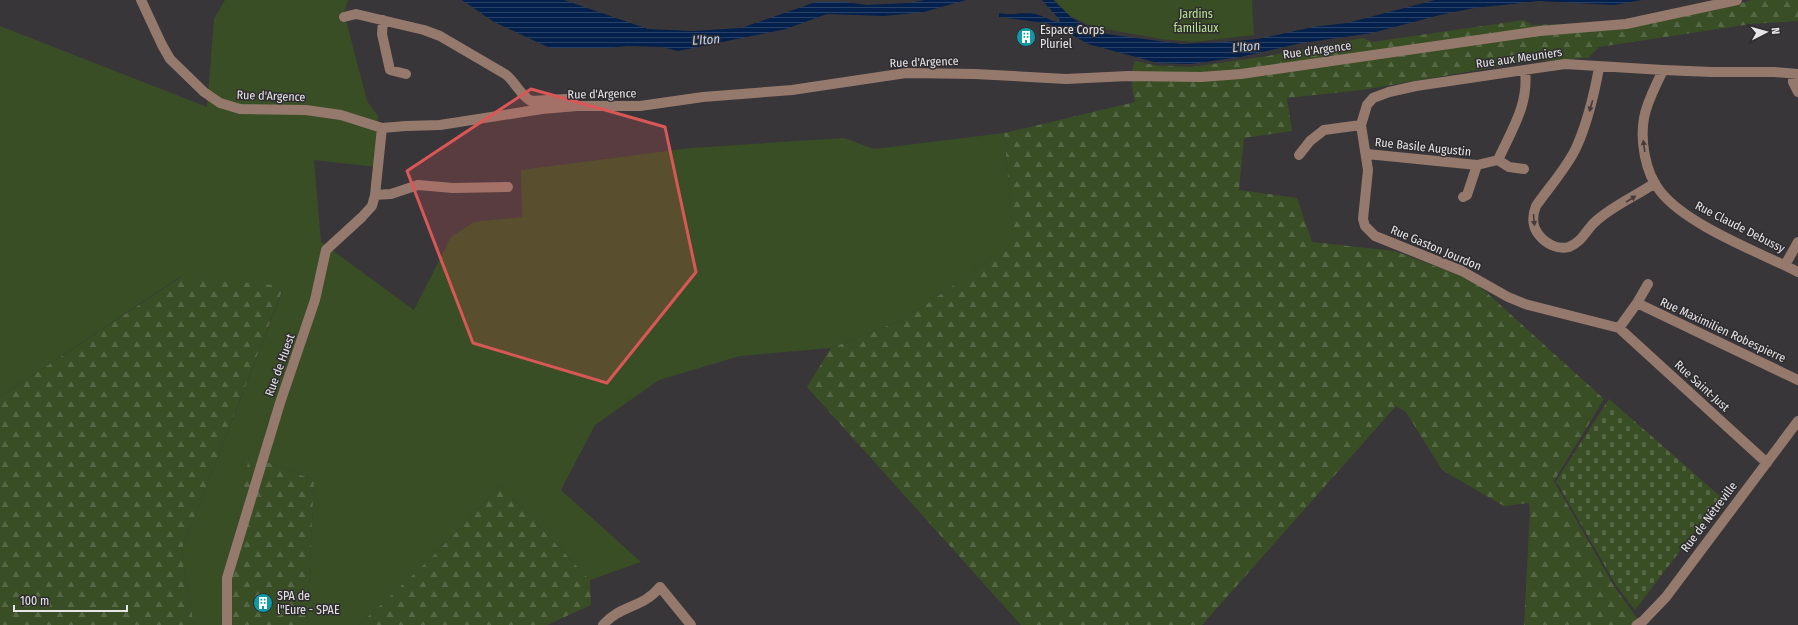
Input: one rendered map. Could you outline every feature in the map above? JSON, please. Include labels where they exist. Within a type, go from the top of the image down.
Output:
[{"type":"street","name":"Rue d'Argence","points":[[142,0],[162,45],[170,59],[204,92],[220,103],[240,109],[306,110],[334,114],[382,128],[440,125],[542,109],[578,106],[640,106],[703,97],[792,90],[906,73],[975,74],[1066,79],[1128,76],[1201,77],[1242,74],[1540,31],[1626,24],[1737,0]]},
{"type":"street","points":[[344,17],[356,14],[424,30],[440,36],[511,78],[527,99],[531,101],[566,99],[578,106]]},
{"type":"street","points":[[384,20],[382,34],[390,70],[406,74]]},
{"type":"street","name":"Rue aux Meuniers","points":[[1361,125],[1367,105],[1373,98],[1389,92],[1416,86],[1565,64],[1599,68],[1712,72],[1774,72],[1796,74]]},
{"type":"street","points":[[1599,68],[1592,103],[1576,148],[1564,169],[1536,206],[1533,213],[1533,223],[1537,233],[1542,240],[1551,245],[1568,247],[1579,242],[1595,222],[1655,183]]},
{"type":"street","points":[[1524,169],[1509,167],[1498,160],[1522,108],[1525,98],[1525,70]]},
{"type":"street","name":"Rue Claude Debussy","points":[[1663,70],[1648,102],[1643,130],[1646,158],[1655,183],[1660,191],[1678,209],[1690,217],[1721,235],[1798,272]]},
{"type":"street","points":[[1796,74],[1794,82],[1798,92]]},
{"type":"street","points":[[1299,155],[1310,141],[1324,130],[1361,125]]},
{"type":"street","name":"Rue Gaston Jourdon","points":[[1361,125],[1367,154],[1368,170],[1363,219],[1365,226],[1375,236],[1462,271],[1508,297],[1525,304],[1619,328]]},
{"type":"street","name":"Rue de Huest","points":[[226,625],[227,578],[280,403],[315,300],[326,250],[372,206],[375,195],[382,128]]},
{"type":"street","name":"Rue Basile Augustin","points":[[1367,154],[1478,166],[1498,160]]},
{"type":"street","name":"Rue Basile Augustin","points":[[1463,197],[1467,194],[1478,166]]},
{"type":"street","points":[[375,195],[391,194],[418,185],[453,188],[508,187]]},
{"type":"street","points":[[1785,265],[1798,242]]},
{"type":"street","points":[[1619,328],[1637,303],[1648,284]]},
{"type":"street","name":"Rue Maximilien Robespierre","points":[[1637,303],[1798,380]]},
{"type":"street","name":"Rue Saint-Just","points":[[1619,328],[1767,463]]},
{"type":"street","name":"Rue de Nétreville","points":[[1637,625],[1643,621],[1666,597],[1798,421]]},
{"type":"street","points":[[603,625],[611,616],[653,596],[660,587],[691,625]]},
{"type":"highlighted area","points":[[531,89],[665,127],[696,272],[607,383],[473,343],[407,171]]},
{"type":"green space","points":[[225,0],[348,0],[344,12],[367,101],[378,116],[376,167],[314,160],[321,242],[414,310],[451,237],[474,222],[522,217],[521,170],[691,148],[844,138],[874,149],[1004,133],[1014,243],[905,319],[831,348],[740,356],[659,380],[595,425],[561,490],[641,562],[590,580],[501,486],[431,558],[359,625],[307,625],[314,480],[249,455],[221,625],[194,625],[181,552],[284,287],[180,277],[0,397],[0,26],[207,107],[214,19]]},
{"type":"green space","name":"Jardins familiaux","points":[[1055,0],[1252,0],[1254,35],[1194,42],[1161,39],[1094,27],[1070,16]]},
{"type":"green space","points":[[1752,0],[1798,0],[1798,21],[1751,24],[1599,47],[1588,58],[1525,62],[1362,90],[1287,98],[1292,131],[1244,138],[1239,190],[1297,198],[1312,242],[1395,251],[1474,281],[1604,399],[1554,481],[1614,586],[1642,625],[1524,625],[1530,511],[1529,503],[1504,506],[1442,470],[1406,412],[1396,406],[1202,625],[1021,625],[807,387],[831,348],[905,319],[1014,243],[1004,133],[1135,102],[1132,86],[1132,71],[1135,61],[1159,66],[1192,67],[1268,56],[1363,38],[1372,42],[1524,20],[1532,25],[1595,23],[1637,24],[1713,10]]},
{"type":"green space","points":[[181,277],[284,286],[181,552],[194,625],[0,625],[0,397]]},
{"type":"green space","points":[[1609,399],[1721,497],[1635,610],[1616,585],[1556,481]]},
{"type":"green space","points":[[249,455],[314,480],[307,625],[221,625]]},
{"type":"green space","points":[[501,486],[590,580],[591,605],[547,625],[359,625],[431,558]]},
{"type":"water","name":"L'Iton","points":[[462,0],[564,0],[648,29],[693,31],[741,28],[816,2],[845,2],[867,5],[908,3],[925,0],[966,0],[924,12],[884,16],[827,14],[786,29],[678,51],[662,47],[627,46],[609,48],[550,48],[494,22]]},
{"type":"water","name":"L'Iton","points":[[1042,0],[1053,0],[1072,18],[1099,33],[1181,44],[1258,39],[1313,27],[1347,23],[1435,0],[1642,0],[1614,5],[1539,1],[1474,8],[1440,15],[1372,33],[1302,43],[1240,57],[1191,64],[1158,63],[1088,44],[1067,32],[1046,23],[999,17],[999,13],[1029,13],[1059,22],[1060,20]]},
{"type":"place","name":"Espace Corps Pluriel","points":[[1026,37]]},
{"type":"place","name":"SPA de l\"Eure - SPAE","points":[[263,603]]}]
